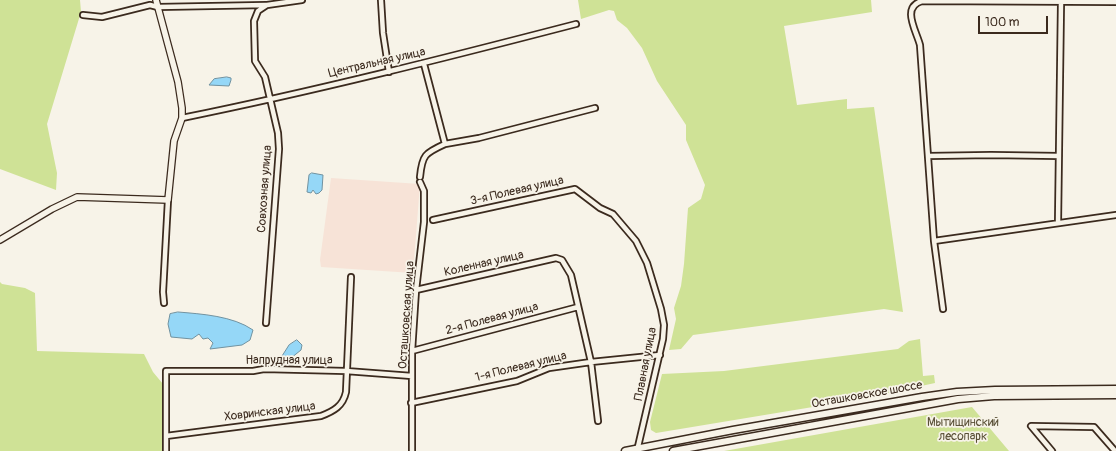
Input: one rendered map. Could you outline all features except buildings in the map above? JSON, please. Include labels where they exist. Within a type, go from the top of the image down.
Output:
[{"type":"main road","name":"Осташковское шоссе","points":[[625,451],[890,402],[957,392],[995,390],[1116,389]]},
{"type":"main road","name":"Осташковское шоссе","points":[[674,451],[958,399],[994,396],[1116,396]]},
{"type":"street","points":[[156,0],[178,82],[182,118],[174,141],[168,200],[163,292],[164,303]]},
{"type":"street","points":[[83,15],[102,17],[150,5],[158,7],[267,5],[302,0]]},
{"type":"street","points":[[381,0],[383,33],[389,72]]},
{"type":"street","points":[[943,309],[934,241],[920,45],[910,14],[912,7],[916,3],[922,1],[1116,2]]},
{"type":"street","points":[[1058,223],[1061,2]]},
{"type":"street","name":"Совхозная улица","points":[[266,323],[279,149],[278,133],[265,77],[256,61],[253,31],[254,21],[258,12],[267,5]]},
{"type":"street","name":"Центральная улица","points":[[182,118],[270,100],[424,64],[576,24]]},
{"type":"street","points":[[424,64],[445,144]]},
{"type":"street","name":"Осташковская улица","points":[[412,451],[412,351],[416,290],[424,222],[424,191],[420,180],[424,157],[428,152],[445,144],[479,138],[595,108]]},
{"type":"street","points":[[928,156],[1058,156]]},
{"type":"street","name":"3-я Полевая улица","points":[[433,220],[576,189],[600,208]]},
{"type":"street","points":[[0,240],[52,209],[77,197],[168,200]]},
{"type":"street","name":"Плавная улица","points":[[600,208],[612,214],[626,227],[636,241],[647,263],[656,289],[664,325],[660,355],[637,450]]},
{"type":"street","points":[[934,241],[1116,215]]},
{"type":"street","name":"Коленная улица","points":[[416,290],[556,258],[562,260],[571,275],[578,306]]},
{"type":"street","name":"Ховринская улица","points":[[166,436],[321,416],[339,407],[344,401],[351,277]]},
{"type":"street","points":[[578,306],[591,362],[598,421]]},
{"type":"street","name":"2-я Полевая улица","points":[[412,351],[578,306]]},
{"type":"street","name":"1-я Полевая улица","points":[[411,403],[448,394],[517,381],[549,368],[660,355]]},
{"type":"street","name":"Напрудная улица","points":[[166,436],[166,371],[253,371],[264,369],[346,371],[412,376]]},
{"type":"street","points":[[1052,451],[1031,426],[1094,427],[1115,451]]},
{"type":"street","points":[[166,436],[166,451]]},
{"type":"shaded area","points":[[331,178],[420,184],[413,273],[321,267],[320,260]]},
{"type":"green space","points":[[0,0],[80,0],[81,12],[47,124],[57,173],[56,190],[0,169]]},
{"type":"green space","points":[[578,0],[871,0],[872,12],[784,26],[797,105],[847,99],[847,109],[874,107],[903,312],[884,309],[693,335],[681,349],[669,350],[676,319],[674,308],[681,286],[684,264],[688,208],[701,199],[705,185],[686,140],[686,125],[657,81],[642,48],[627,28],[617,20],[614,11],[609,10],[581,19]]},
{"type":"green space","points":[[0,282],[2,284],[25,288],[35,293],[37,351],[144,354],[153,372],[163,384],[163,451],[0,451]]},
{"type":"green space","points":[[920,339],[923,376],[934,375],[935,383],[861,399],[656,433],[651,430],[650,422],[662,374],[724,371],[898,349],[909,341]]},
{"type":"green space","name":"Мытищинский лесопарк","points":[[972,407],[1009,451],[724,451]]},
{"type":"water","points":[[227,77],[231,78],[229,86],[209,85],[214,79]]},
{"type":"water","points":[[312,173],[323,175],[322,190],[316,194],[313,190],[311,193],[307,192],[309,175]]},
{"type":"water","points":[[178,312],[217,316],[245,325],[253,330],[250,340],[242,345],[210,349],[213,343],[208,338],[203,339],[199,334],[192,339],[171,337],[168,324],[170,314]]},
{"type":"water","points":[[297,340],[302,345],[301,350],[291,358],[285,359],[282,356],[289,345]]}]
